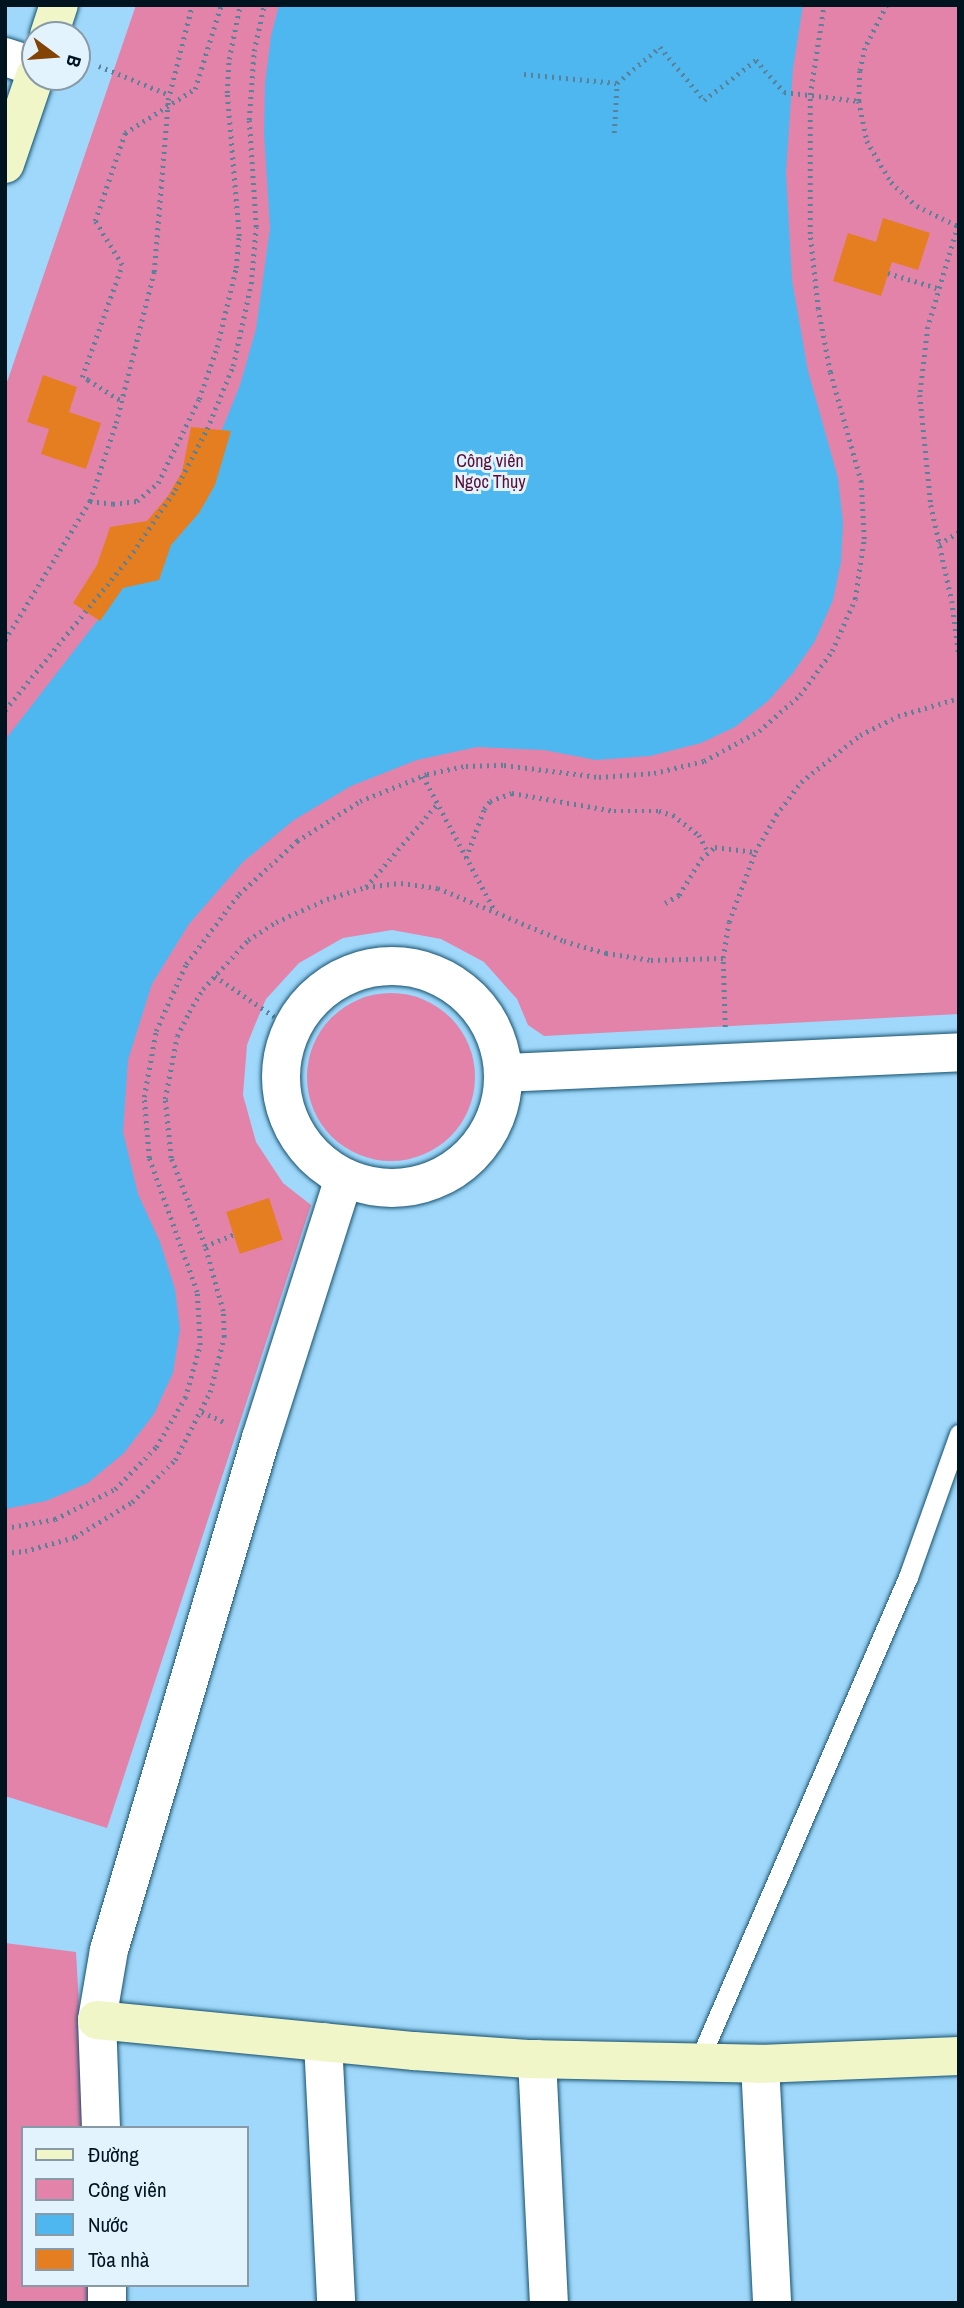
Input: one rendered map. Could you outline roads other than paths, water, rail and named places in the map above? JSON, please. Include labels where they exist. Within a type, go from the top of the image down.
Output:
[{"type":"street","points":[[5,164],[30,91]]},
{"type":"street","points":[[379,965],[415,966],[450,980],[479,1004],[497,1037],[504,1073],[499,1111],[482,1144],[456,1170],[422,1185],[386,1189],[344,1178],[319,1162],[295,1134],[282,1100],[281,1063],[291,1028],[313,998],[343,975],[379,965]]},
{"type":"street","points":[[504,1073],[959,1052]]},
{"type":"street","points":[[101,2126],[97,2020],[109,1950],[257,1451],[344,1178]]},
{"type":"street","points":[[97,2020],[537,2059],[760,2064],[959,2056]]},
{"type":"street","points":[[323,2042],[336,2303]]},
{"type":"street","points":[[537,2059],[548,2303]]},
{"type":"street","points":[[760,2064],[772,2303]]},
{"type":"lane","points":[[696,2064],[908,1577],[959,1434]]},
{"type":"water","points":[[279,5],[803,5],[793,69],[786,173],[792,280],[808,371],[838,478],[843,523],[841,562],[833,600],[815,641],[793,673],[768,701],[735,727],[701,743],[650,756],[596,760],[544,750],[477,747],[417,760],[351,786],[294,820],[243,862],[189,924],[152,984],[128,1060],[123,1132],[138,1194],[160,1242],[175,1289],[180,1329],[173,1373],[154,1414],[124,1453],[88,1483],[46,1501],[5,1509],[5,740],[182,511],[213,452],[240,385],[256,329],[270,228],[264,133],[265,84],[271,36]]},
{"type":"park label","name":"Công viên Ngọc Thụy","points":[[490,472]]}]
